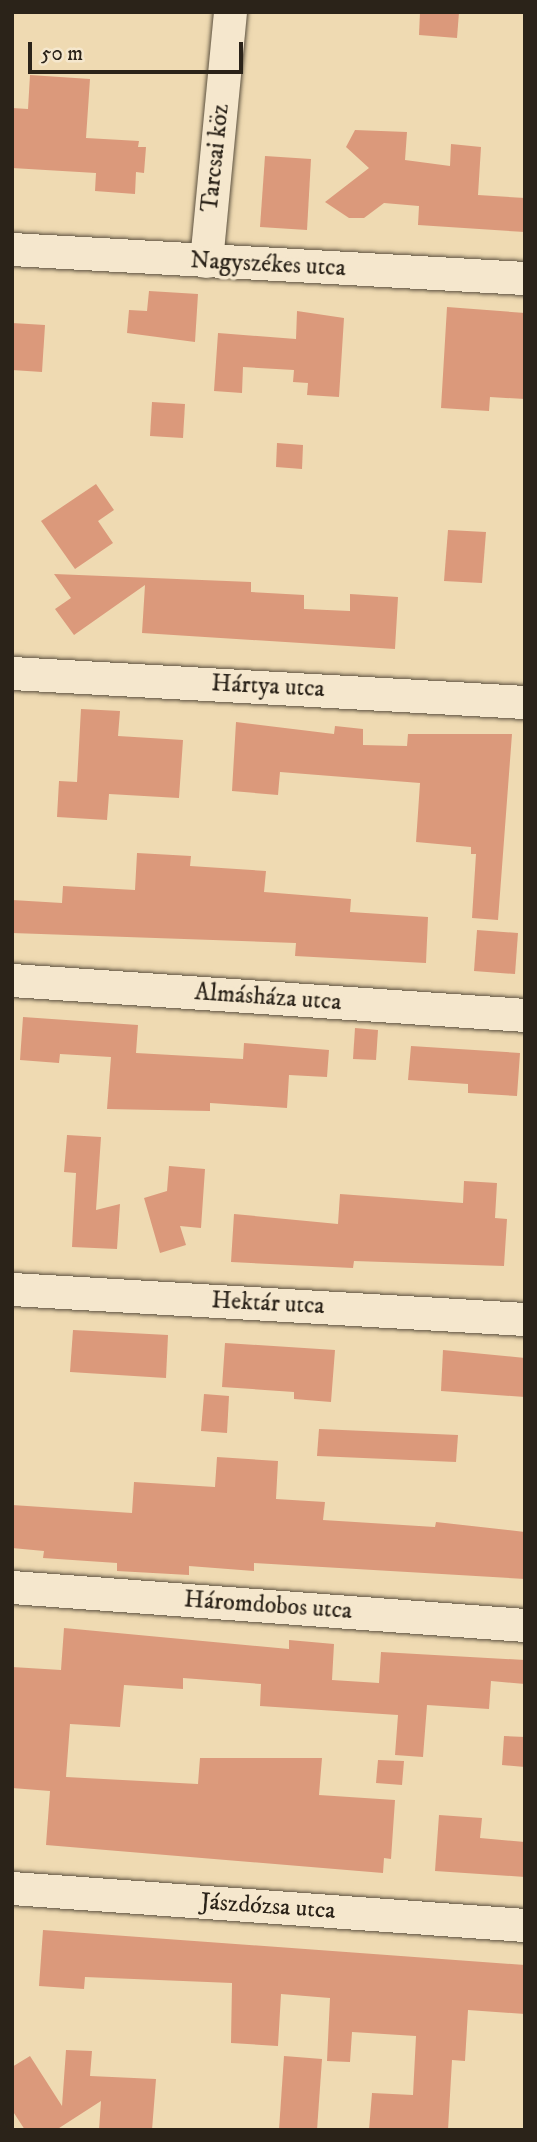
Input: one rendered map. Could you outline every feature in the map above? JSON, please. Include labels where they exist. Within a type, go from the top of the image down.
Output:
[{"type":"street","name":"Tarcsai köz","points":[[206,261],[230,12]]},
{"type":"street","name":"Nagyszékes utca","points":[[12,249],[525,278]]},
{"type":"street","name":"Hártya utca","points":[[12,673],[525,702]]},
{"type":"street","name":"Almásháza utca","points":[[12,980],[525,1015]]},
{"type":"street","name":"Hektár utca","points":[[12,1289],[525,1319]]},
{"type":"street","name":"Háromdobos utca","points":[[12,1587],[525,1625]]},
{"type":"street","name":"Jászdózsa utca","points":[[12,1888],[525,1925]]},
{"type":"building","points":[[420,12],[459,12],[457,38],[419,35]]},
{"type":"building","points":[[30,75],[90,79],[86,138],[139,141],[138,147],[146,147],[144,173],[136,172],[135,194],[95,191],[96,173],[12,168],[12,108],[28,109]]},
{"type":"building","points":[[355,130],[407,132],[405,160],[450,166],[451,144],[481,147],[478,195],[525,198],[525,232],[418,225],[419,206],[384,203],[364,218],[349,218],[325,202],[369,168],[346,147]]},
{"type":"building","points":[[265,156],[311,159],[307,230],[260,227]]},
{"type":"building","points":[[149,291],[198,294],[195,342],[127,333],[129,310],[147,311]]},
{"type":"building","points":[[447,307],[525,313],[525,399],[490,397],[489,411],[441,408]]},
{"type":"building","points":[[297,311],[344,318],[339,397],[307,395],[308,383],[293,382],[294,370],[243,367],[242,393],[214,391],[218,333],[296,339]]},
{"type":"building","points":[[12,323],[45,325],[42,372],[12,370]]},
{"type":"building","points":[[152,402],[185,404],[183,438],[150,436]]},
{"type":"building","points":[[277,443],[303,445],[302,469],[276,467]]},
{"type":"building","points":[[96,484],[114,510],[98,521],[113,543],[75,569],[41,521]]},
{"type":"building","points":[[448,530],[486,532],[482,583],[444,581]]},
{"type":"building","points":[[54,574],[251,582],[251,592],[304,595],[304,609],[350,611],[350,594],[398,597],[395,649],[142,633],[145,585],[74,635],[55,609],[71,598]]},
{"type":"building","points":[[81,709],[120,711],[118,736],[183,740],[179,798],[109,794],[107,820],[57,817],[59,781],[77,782]]},
{"type":"building","points":[[236,722],[334,734],[335,726],[363,729],[363,745],[407,746],[408,734],[512,734],[498,920],[472,918],[476,854],[471,854],[471,847],[416,842],[420,783],[280,772],[278,795],[232,791]]},
{"type":"building","points":[[137,853],[191,856],[190,866],[266,871],[264,892],[351,899],[350,912],[428,917],[426,963],[295,956],[296,943],[12,933],[12,900],[62,903],[63,886],[135,890]]},
{"type":"building","points":[[477,930],[518,933],[515,974],[474,971]]},
{"type":"building","points":[[23,1017],[138,1025],[136,1053],[243,1059],[244,1043],[329,1050],[327,1077],[289,1075],[287,1108],[210,1103],[210,1111],[107,1109],[111,1057],[60,1054],[59,1063],[20,1060]]},
{"type":"building","points":[[355,1028],[378,1030],[376,1060],[353,1059]]},
{"type":"building","points":[[411,1046],[520,1053],[517,1096],[468,1093],[468,1084],[408,1080]]},
{"type":"building","points":[[67,1135],[101,1137],[96,1210],[120,1204],[117,1249],[72,1247],[76,1173],[64,1172]]},
{"type":"building","points":[[169,1166],[205,1169],[201,1228],[180,1226],[186,1245],[160,1253],[144,1198],[167,1191]]},
{"type":"building","points":[[464,1181],[497,1183],[495,1218],[507,1219],[504,1266],[354,1261],[353,1268],[231,1262],[234,1214],[338,1224],[340,1194],[463,1203]]},
{"type":"building","points":[[73,1330],[168,1335],[166,1378],[70,1372]]},
{"type":"building","points":[[225,1343],[335,1350],[331,1402],[294,1399],[294,1392],[222,1387]]},
{"type":"building","points":[[443,1350],[525,1358],[525,1397],[441,1391]]},
{"type":"building","points":[[204,1394],[229,1396],[227,1433],[201,1431]]},
{"type":"building","points":[[319,1429],[458,1435],[456,1462],[317,1456]]},
{"type":"building","points":[[217,1457],[278,1461],[276,1499],[325,1502],[323,1520],[435,1527],[436,1522],[525,1532],[525,1579],[254,1563],[254,1571],[189,1566],[189,1575],[117,1571],[117,1563],[43,1558],[44,1551],[12,1548],[12,1505],[132,1513],[134,1482],[215,1487]]},
{"type":"building","points":[[64,1628],[289,1649],[289,1640],[334,1644],[332,1680],[379,1683],[381,1652],[525,1660],[525,1684],[491,1681],[489,1709],[427,1705],[423,1757],[395,1755],[398,1715],[260,1706],[261,1684],[183,1678],[183,1689],[124,1685],[120,1727],[70,1724],[66,1777],[198,1784],[200,1758],[322,1758],[319,1795],[395,1800],[391,1859],[384,1858],[383,1873],[46,1845],[50,1791],[12,1788],[12,1667],[61,1670]]},
{"type":"building","points":[[504,1736],[525,1737],[525,1767],[502,1765]]},
{"type":"building","points":[[378,1760],[404,1761],[402,1785],[376,1783]]},
{"type":"building","points":[[439,1815],[482,1818],[480,1838],[525,1842],[525,1877],[435,1871]]},
{"type":"building","points":[[43,1930],[525,1965],[525,2014],[468,2010],[465,2061],[452,2060],[448,2130],[369,2130],[372,2093],[413,2095],[416,2036],[352,2032],[350,2062],[327,2061],[330,1998],[281,1994],[278,2046],[231,2043],[232,1983],[85,1977],[84,1989],[39,1986]]},
{"type":"building","points":[[66,2050],[92,2051],[90,2076],[156,2079],[152,2130],[99,2130],[101,2101],[56,2130],[25,2130],[12,2110],[12,2067],[30,2056],[62,2106]]},
{"type":"building","points":[[284,2056],[322,2059],[317,2130],[279,2130]]}]
